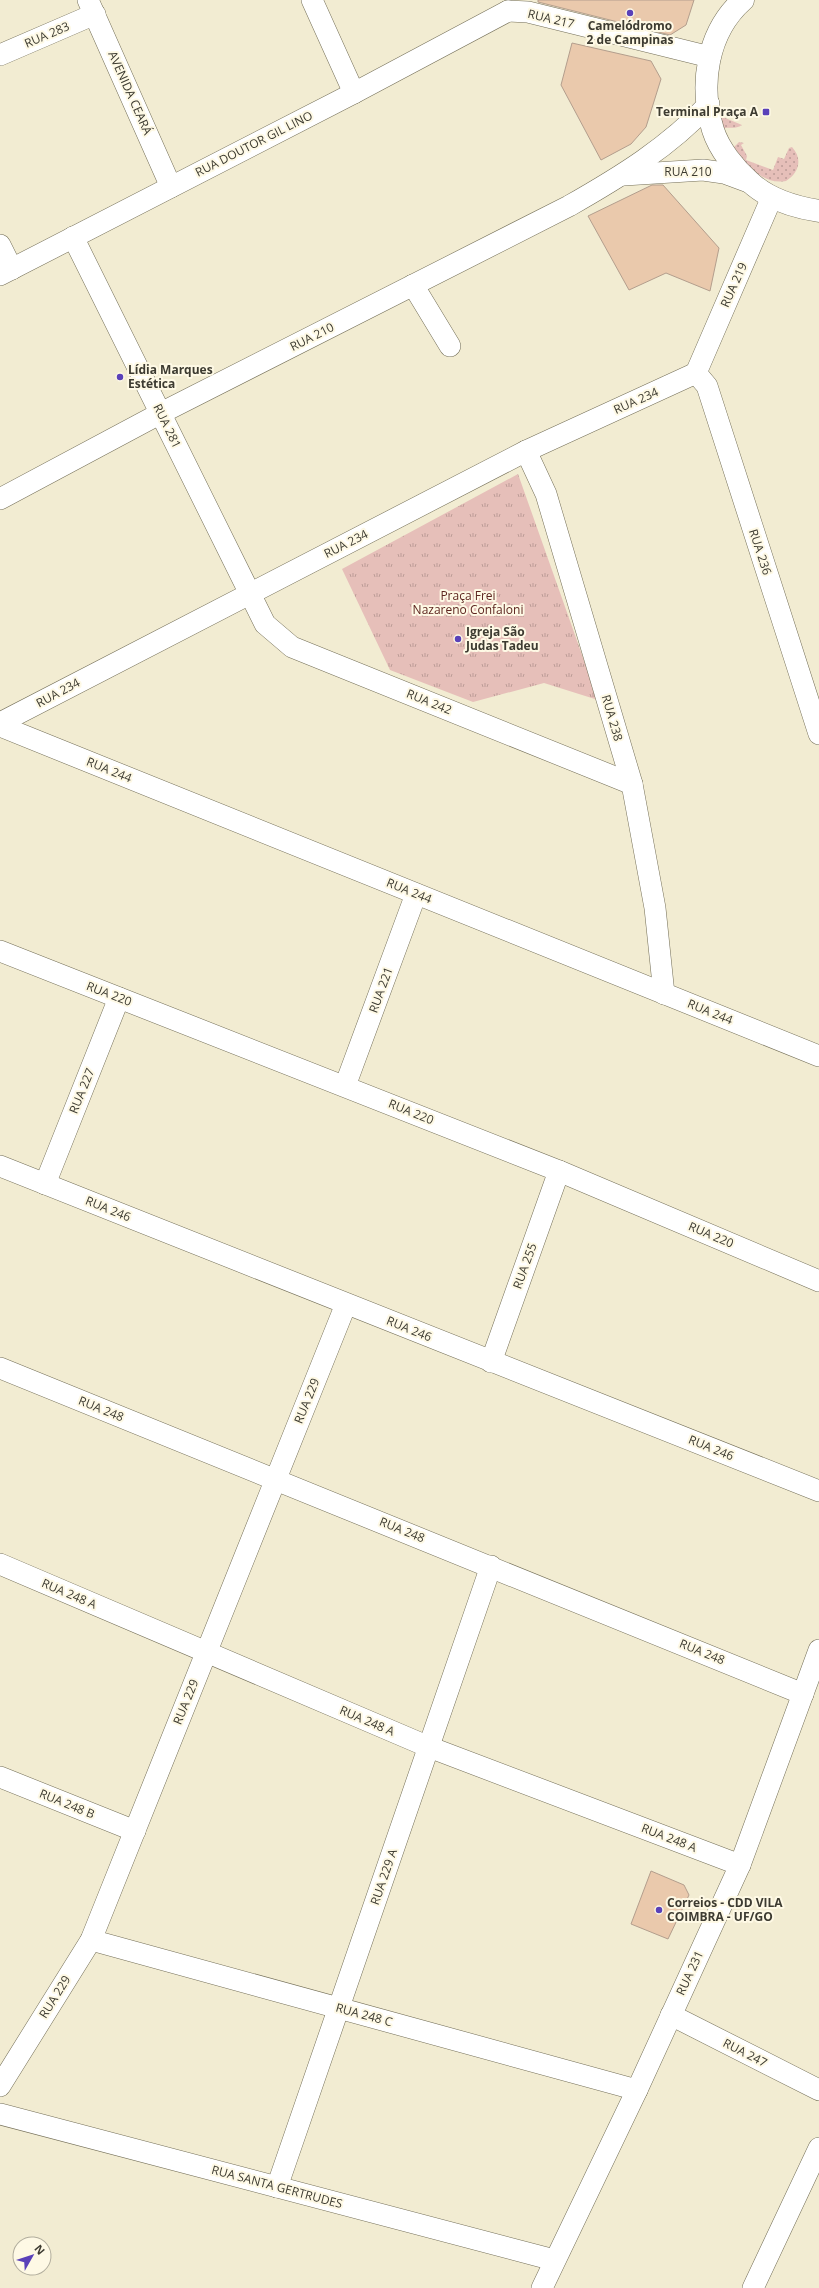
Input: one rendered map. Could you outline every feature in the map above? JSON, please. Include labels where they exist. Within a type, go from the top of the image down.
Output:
[{"type":"main road","points":[[737,2],[720,29],[710,57],[706,86],[713,130],[732,164],[751,183],[772,197],[799,208],[819,211]]},
{"type":"street","points":[[312,0],[354,93]]},
{"type":"street","name":"RUA DOUTOR GIL LINO","points":[[6,272],[354,93],[506,6]]},
{"type":"street","name":"RUA 217","points":[[506,6],[710,57]]},
{"type":"street","name":"RUA 283","points":[[0,55],[92,7]]},
{"type":"street","name":"AVENIDA CEARÁ","points":[[92,7],[171,187]]},
{"type":"street","name":"RUA 210","points":[[0,499],[161,413],[569,206],[624,175],[688,126],[709,104]]},
{"type":"street","name":"RUA 210","points":[[624,175],[704,170],[724,173],[751,183]]},
{"type":"street","name":"RUA 219","points":[[696,373],[772,197]]},
{"type":"street","name":"RUA 281","points":[[73,237],[249,593]]},
{"type":"street","points":[[0,245],[6,272]]},
{"type":"street","points":[[413,285],[450,346]]},
{"type":"street","name":"RUA 234","points":[[0,724],[249,593],[526,451],[696,373]]},
{"type":"street","name":"RUA 236","points":[[696,373],[707,386],[819,734]]},
{"type":"street","name":"RUA 238","points":[[526,451],[546,494],[632,784],[655,908],[664,994]]},
{"type":"street","name":"RUA 242","points":[[249,593],[265,624],[292,647],[632,784]]},
{"type":"street","name":"RUA 244","points":[[0,724],[416,894],[819,1056]]},
{"type":"street","name":"RUA 221","points":[[345,1086],[416,894]]},
{"type":"street","name":"RUA 220","points":[[0,951],[559,1171],[819,1281]]},
{"type":"street","name":"RUA 227","points":[[45,1184],[118,998]]},
{"type":"street","name":"RUA 246","points":[[0,1166],[819,1491]]},
{"type":"street","name":"RUA 255","points":[[491,1362],[559,1171]]},
{"type":"street","name":"RUA 229","points":[[0,2086],[91,1940],[346,1304]]},
{"type":"street","name":"RUA 248","points":[[0,1368],[491,1566],[803,1694]]},
{"type":"street","name":"RUA 248 A","points":[[0,1564],[429,1747],[740,1865]]},
{"type":"street","name":"RUA 229 A","points":[[277,2187],[491,1566]]},
{"type":"street","name":"RUA 231","points":[[542,2288],[554,2260],[638,2090],[740,1865],[819,1650]]},
{"type":"street","name":"RUA 248 B","points":[[0,1777],[135,1831]]},
{"type":"street","name":"RUA 248 C","points":[[91,1940],[638,2090]]},
{"type":"street","name":"RUA 247","points":[[671,2015],[819,2090]]},
{"type":"street","name":"RUA SANTA GERTRUDES","points":[[0,2114],[554,2260]]},
{"type":"street","points":[[753,2288],[819,2148]]},
{"type":"green space","points":[[718,115],[742,125],[721,129]]},
{"type":"green space","points":[[739,142],[744,143],[741,145],[747,156],[746,160],[773,170],[778,157],[784,159],[789,148],[792,147],[798,156],[797,170],[786,181],[770,180],[762,177],[750,167],[734,147]]},
{"type":"green space","name":"Praça Frei Nazareno Confaloni","points":[[518,474],[598,700],[544,683],[473,702],[390,670],[342,569]]},
{"type":"building","name":"Camelódromo 2 de Campinas","points":[[538,0],[694,0],[686,25],[670,35],[538,2]]},
{"type":"building","points":[[572,43],[651,61],[661,79],[646,127],[631,144],[601,160],[561,85]]},
{"type":"building","points":[[652,185],[663,185],[719,248],[710,291],[666,273],[629,290],[588,216]]},
{"type":"building","name":"Correios - CDD VILA COIMBRA - UF/GO","points":[[651,1871],[684,1885],[689,1895],[668,1939],[631,1924]]},
{"type":"place","name":"Camelódromo 2 de Campinas","points":[[630,13]]},
{"type":"place","name":"Terminal Praça A","points":[[766,112]]},
{"type":"place","name":"Lídia Marques Estética","points":[[120,377]]},
{"type":"place","name":"Igreja São Judas Tadeu","points":[[458,639]]},
{"type":"place","name":"Correios - CDD VILA COIMBRA - UF/GO","points":[[659,1910]]}]
